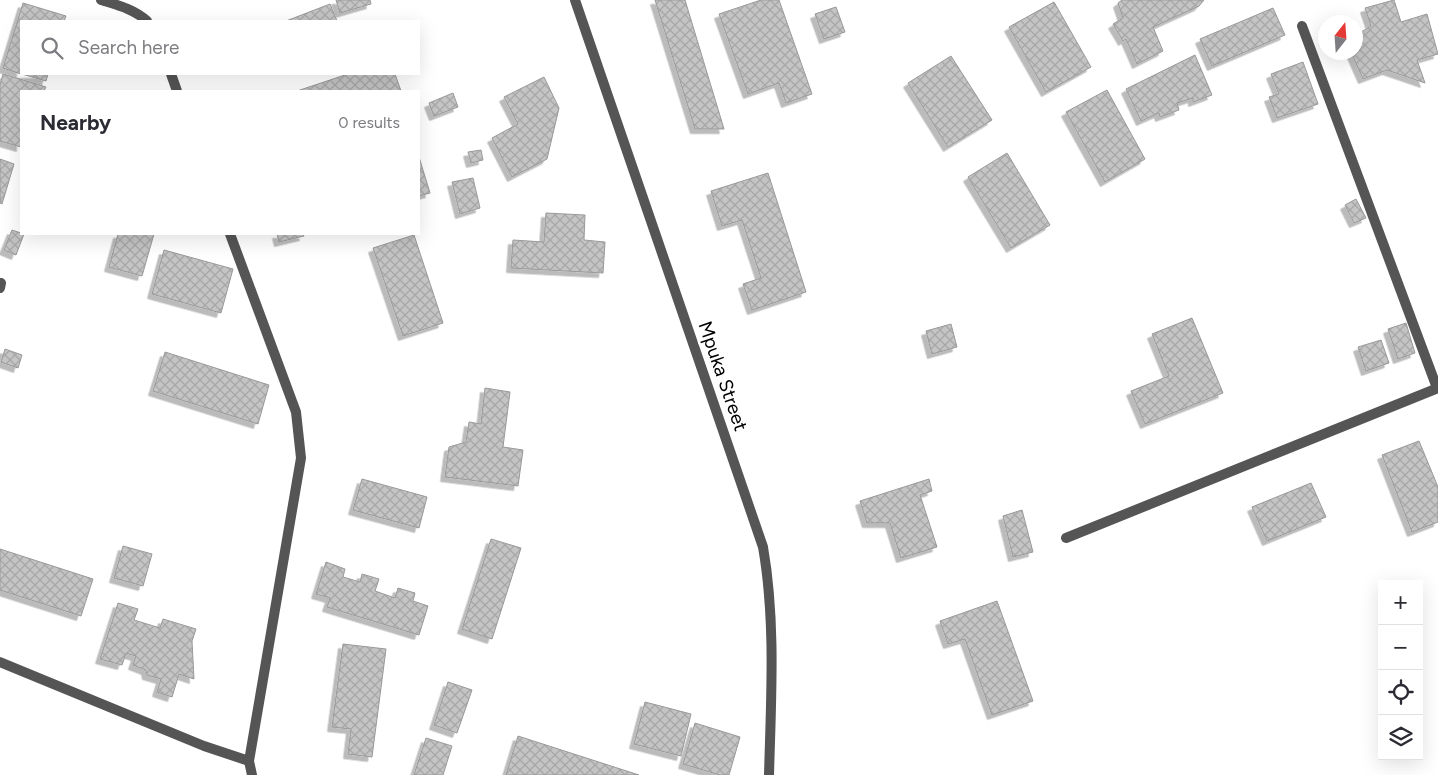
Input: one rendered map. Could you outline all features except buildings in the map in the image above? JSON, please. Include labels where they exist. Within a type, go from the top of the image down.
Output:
[{"type":"street","points":[[100,0],[128,9],[146,20]]},
{"type":"street","name":"Mpuka Street","points":[[575,0],[763,547],[769,581],[772,672],[769,775]]},
{"type":"street","points":[[1066,538],[1437,388],[1302,26]]},
{"type":"street","points":[[171,75],[178,90]]},
{"type":"street","points":[[230,235],[296,412],[301,458],[249,761],[252,775]]},
{"type":"street","points":[[0,662],[204,746],[249,761]]}]
